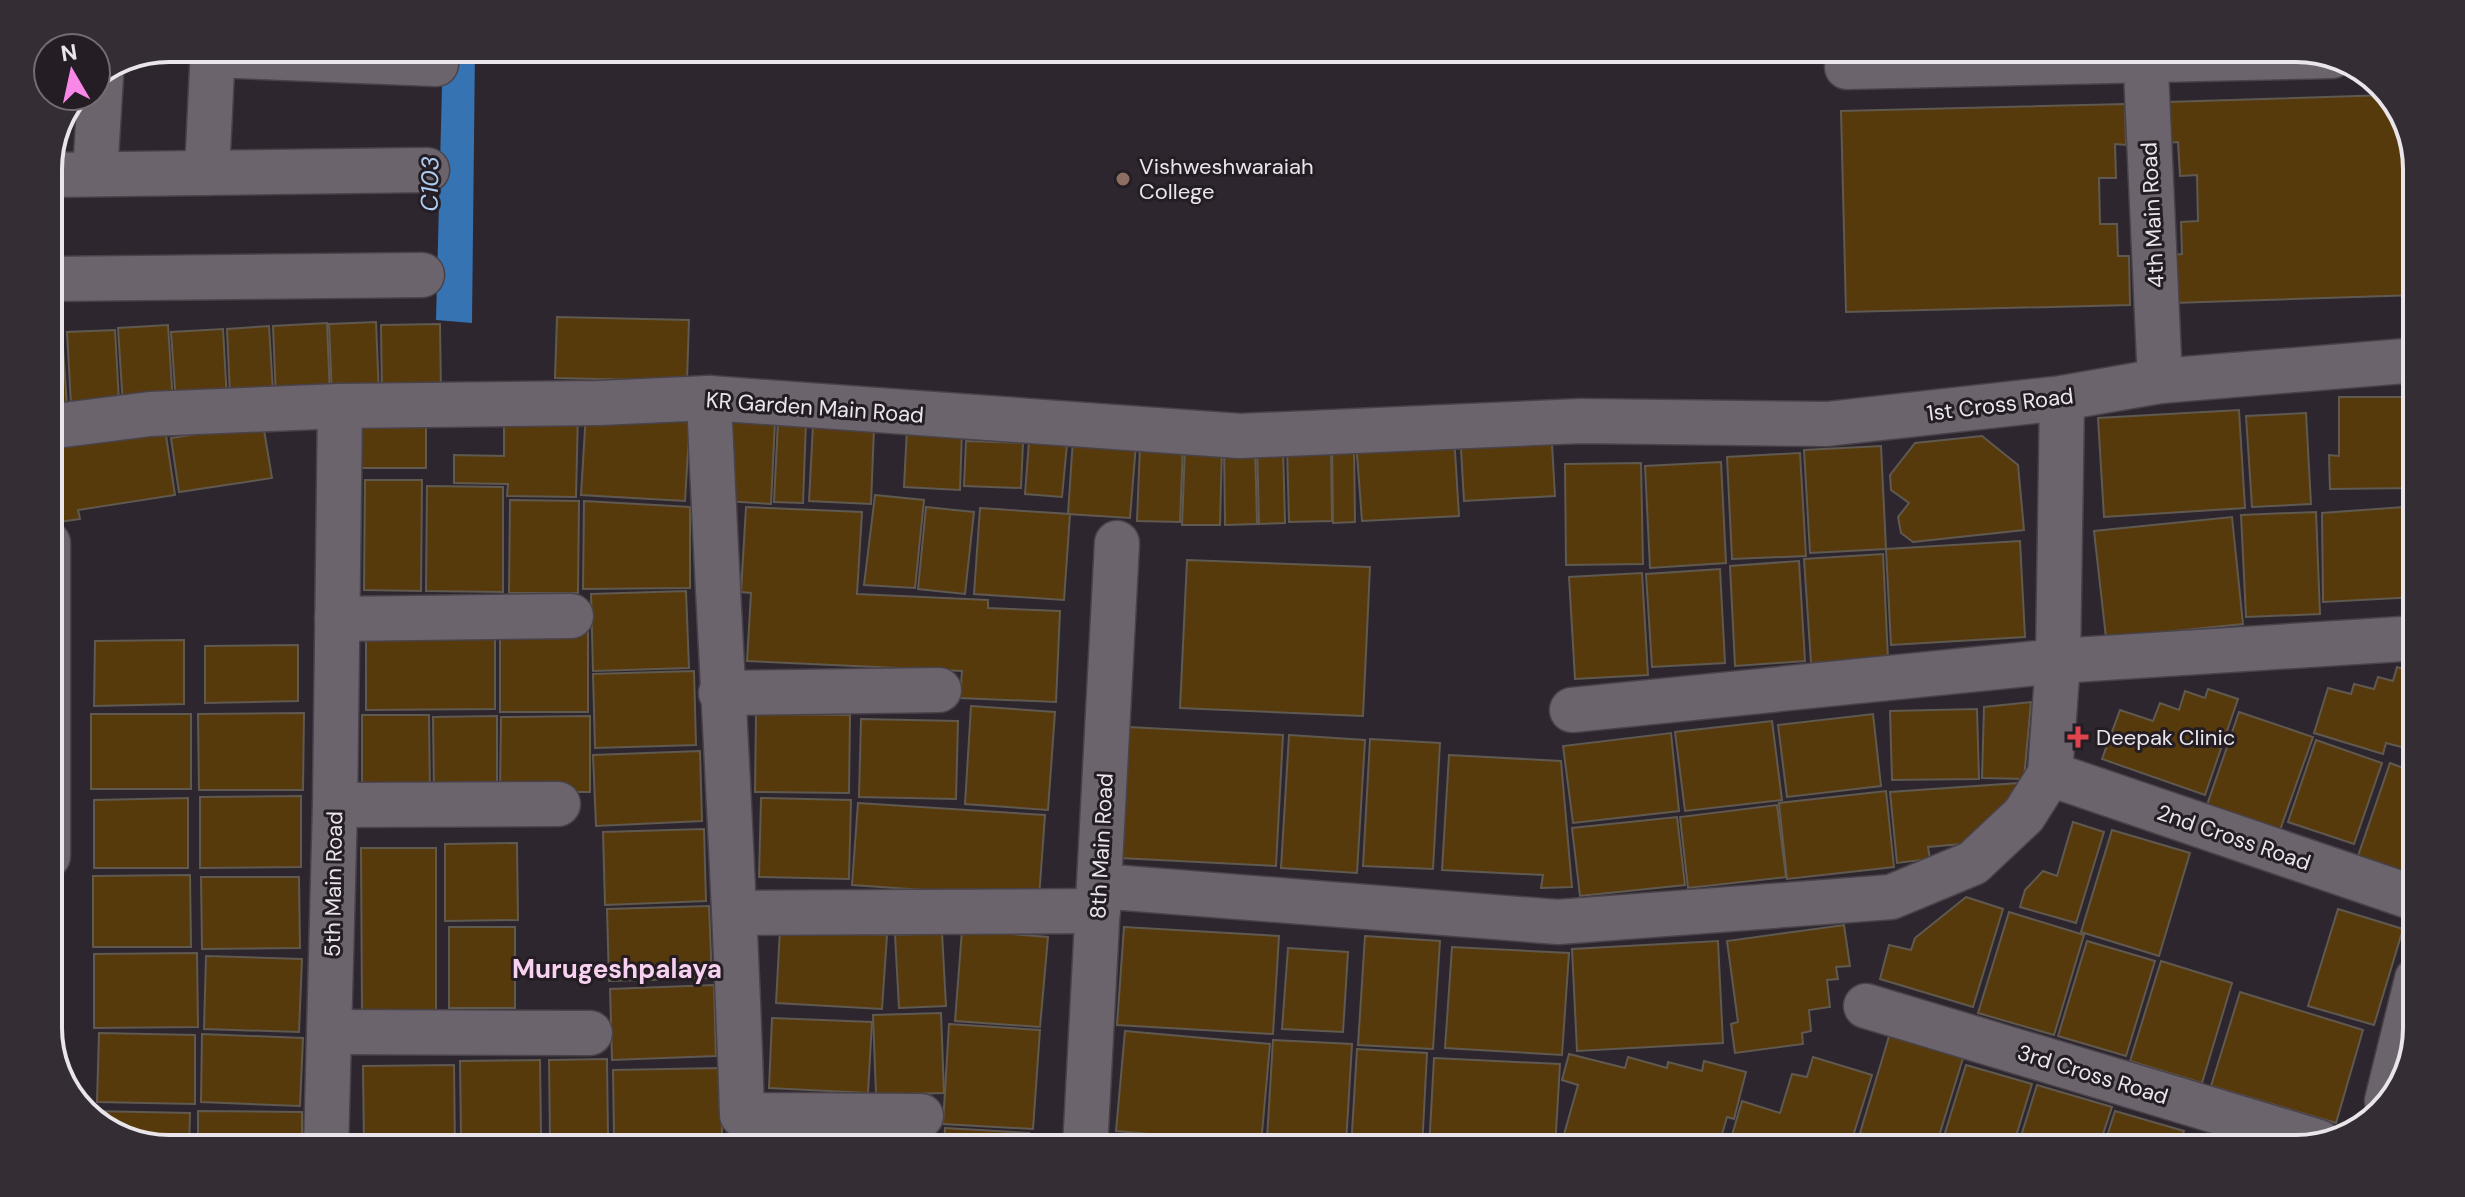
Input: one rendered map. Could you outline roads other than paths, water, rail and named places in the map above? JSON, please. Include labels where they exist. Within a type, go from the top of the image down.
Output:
[{"type":"street","points":[[207,173],[212,62]]},
{"type":"street","points":[[402,62],[436,64]]},
{"type":"street","points":[[1847,67],[1962,62]]},
{"type":"street","name":"4th Main Road","points":[[2145,62],[2160,381]]},
{"type":"street","points":[[95,174],[99,112]]},
{"type":"street","points":[[62,175],[427,170]]},
{"type":"street","points":[[62,279],[422,275]]},
{"type":"street","name":"1st Cross Road","points":[[1581,421],[1827,424],[2062,398],[2160,381],[2403,361]]},
{"type":"street","points":[[709,398],[721,693],[736,913],[742,1115],[921,1116]]},
{"type":"street","name":"KR Garden Main Road","points":[[62,425],[150,414],[340,406],[599,403],[709,398],[1240,436],[1581,421]]},
{"type":"street","points":[[736,913],[1098,899],[1558,922],[1891,897],[1973,863],[2024,815],[2050,774],[2058,661],[2062,398]]},
{"type":"street","name":"5th Main Road","points":[[326,1135],[335,805],[340,406]]},
{"type":"street","name":"8th Main Road","points":[[1086,1135],[1117,543]]},
{"type":"street","points":[[337,619],[571,616]]},
{"type":"street","points":[[1572,710],[2058,661],[2403,639]]},
{"type":"street","points":[[721,693],[939,690]]},
{"type":"street","name":"2nd Cross Road","points":[[2050,774],[2403,894]]},
{"type":"street","points":[[335,805],[558,804]]},
{"type":"street","name":"3rd Cross Road","points":[[1866,1006],[2296,1135]]},
{"type":"street","points":[[330,1032],[590,1033]]},
{"type":"street","points":[[2396,1065],[2402,1041]]},
{"type":"water","points":[[443,62],[475,62],[472,323],[436,320]]},
{"type":"place","name":"Vishweshwaraiah College","points":[[1123,179]]},
{"type":"place","name":"Deepak Clinic","points":[[2078,737]]},
{"type":"district","name":"Murugeshpalaya","points":[[617,969]]},
{"type":"water label","name":"C103","points":[[430,184]]}]
